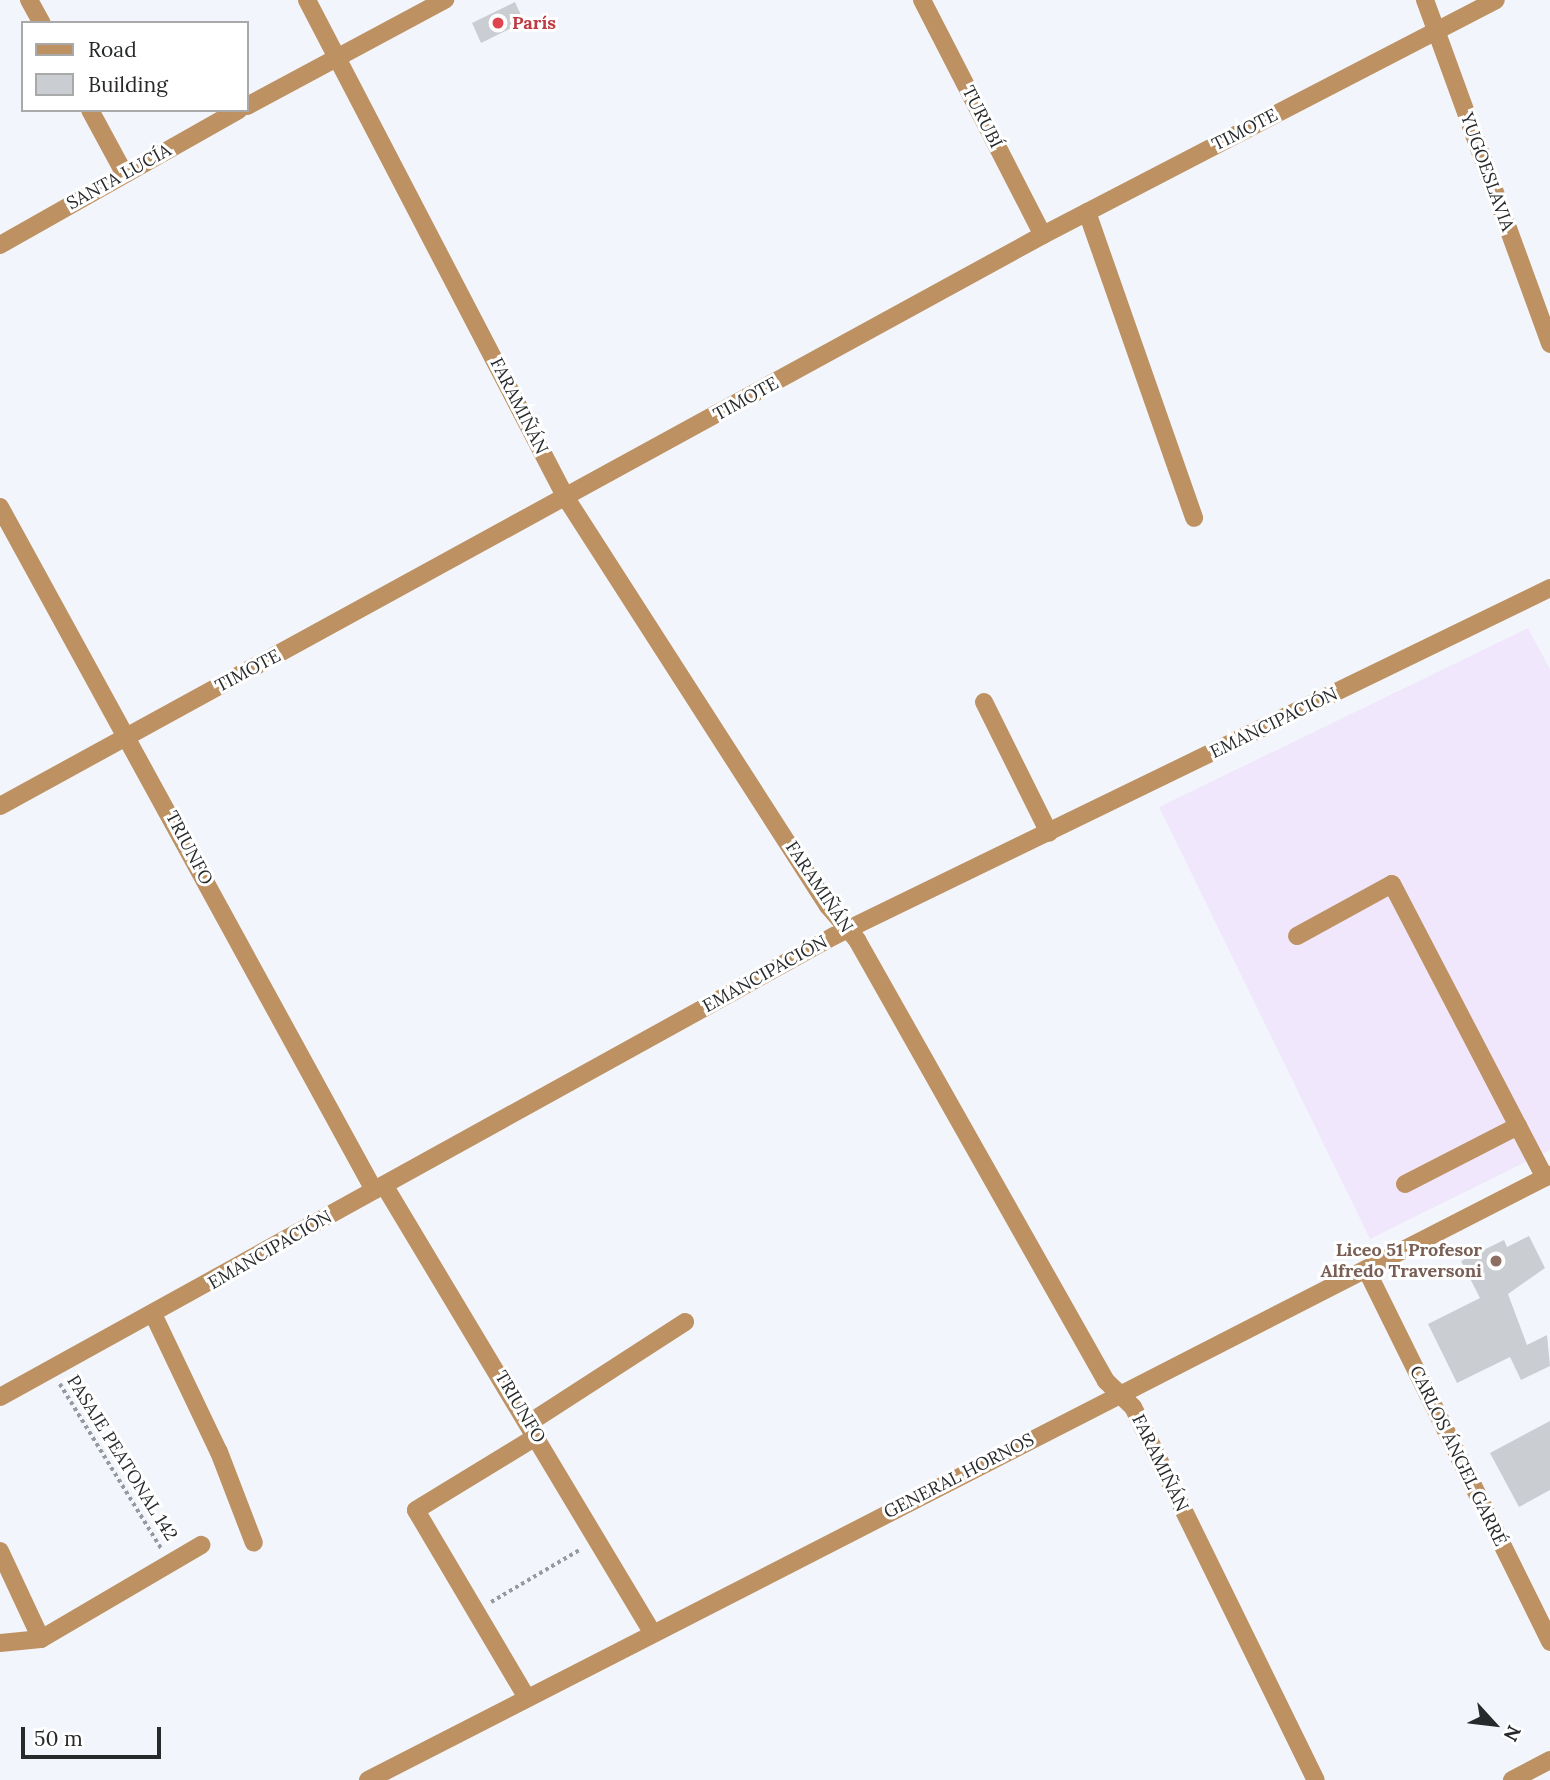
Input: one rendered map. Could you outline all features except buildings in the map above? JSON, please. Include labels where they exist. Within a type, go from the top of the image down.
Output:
[{"type":"street","points":[[29,0],[41,21]]},
{"type":"street","name":"FARAMIÑÁN","points":[[307,0],[566,498],[848,931],[1106,1381],[1122,1394],[1316,1780]]},
{"type":"street","points":[[248,105],[445,0]]},
{"type":"street","name":"TURUBÍ","points":[[922,0],[1043,235]]},
{"type":"street","name":"YUGOESLAVIA","points":[[1424,0],[1550,344]]},
{"type":"street","name":"TIMOTE","points":[[0,806],[1043,235],[1496,0]]},
{"type":"street","points":[[91,112],[124,173]]},
{"type":"street","name":"SANTA LUCÍA","points":[[0,245],[235,112]]},
{"type":"street","points":[[1087,212],[1194,518]]},
{"type":"street","name":"TRIUNFO","points":[[0,507],[379,1187],[533,1430],[652,1632]]},
{"type":"street","name":"EMANCIPACIÓN","points":[[0,1397],[154,1316],[379,1187],[848,931],[1550,588]]},
{"type":"street","points":[[984,702],[1049,833]]},
{"type":"street","points":[[1297,936],[1392,884],[1547,1177]]},
{"type":"street","points":[[1405,1184],[1518,1126]]},
{"type":"street","name":"GENERAL HORNOS","points":[[369,1780],[652,1632],[1547,1177]]},
{"type":"street","name":"CARLOS ÁNGEL GARRÉ","points":[[1366,1269],[1550,1642]]},
{"type":"street","points":[[154,1316],[219,1452],[254,1544]]},
{"type":"street","points":[[527,1698],[416,1510],[685,1322]]},
{"type":"street","points":[[0,1643],[41,1639],[201,1545]]},
{"type":"street","points":[[0,1551],[41,1639]]},
{"type":"street","points":[[1511,1780],[1550,1760]]},
{"type":"path","name":"PASAJE PEATONAL 142","points":[[51,1370],[170,1561]]},
{"type":"path","points":[[475,1611],[598,1539]]},
{"type":"shaded area","points":[[1528,628],[1550,669],[1550,1150],[1370,1239],[1159,807]]},
{"type":"place","name":"París","points":[[498,23]]},
{"type":"place","name":"Liceo 51 Profesor Alfredo Traversoni","points":[[1496,1261]]}]
